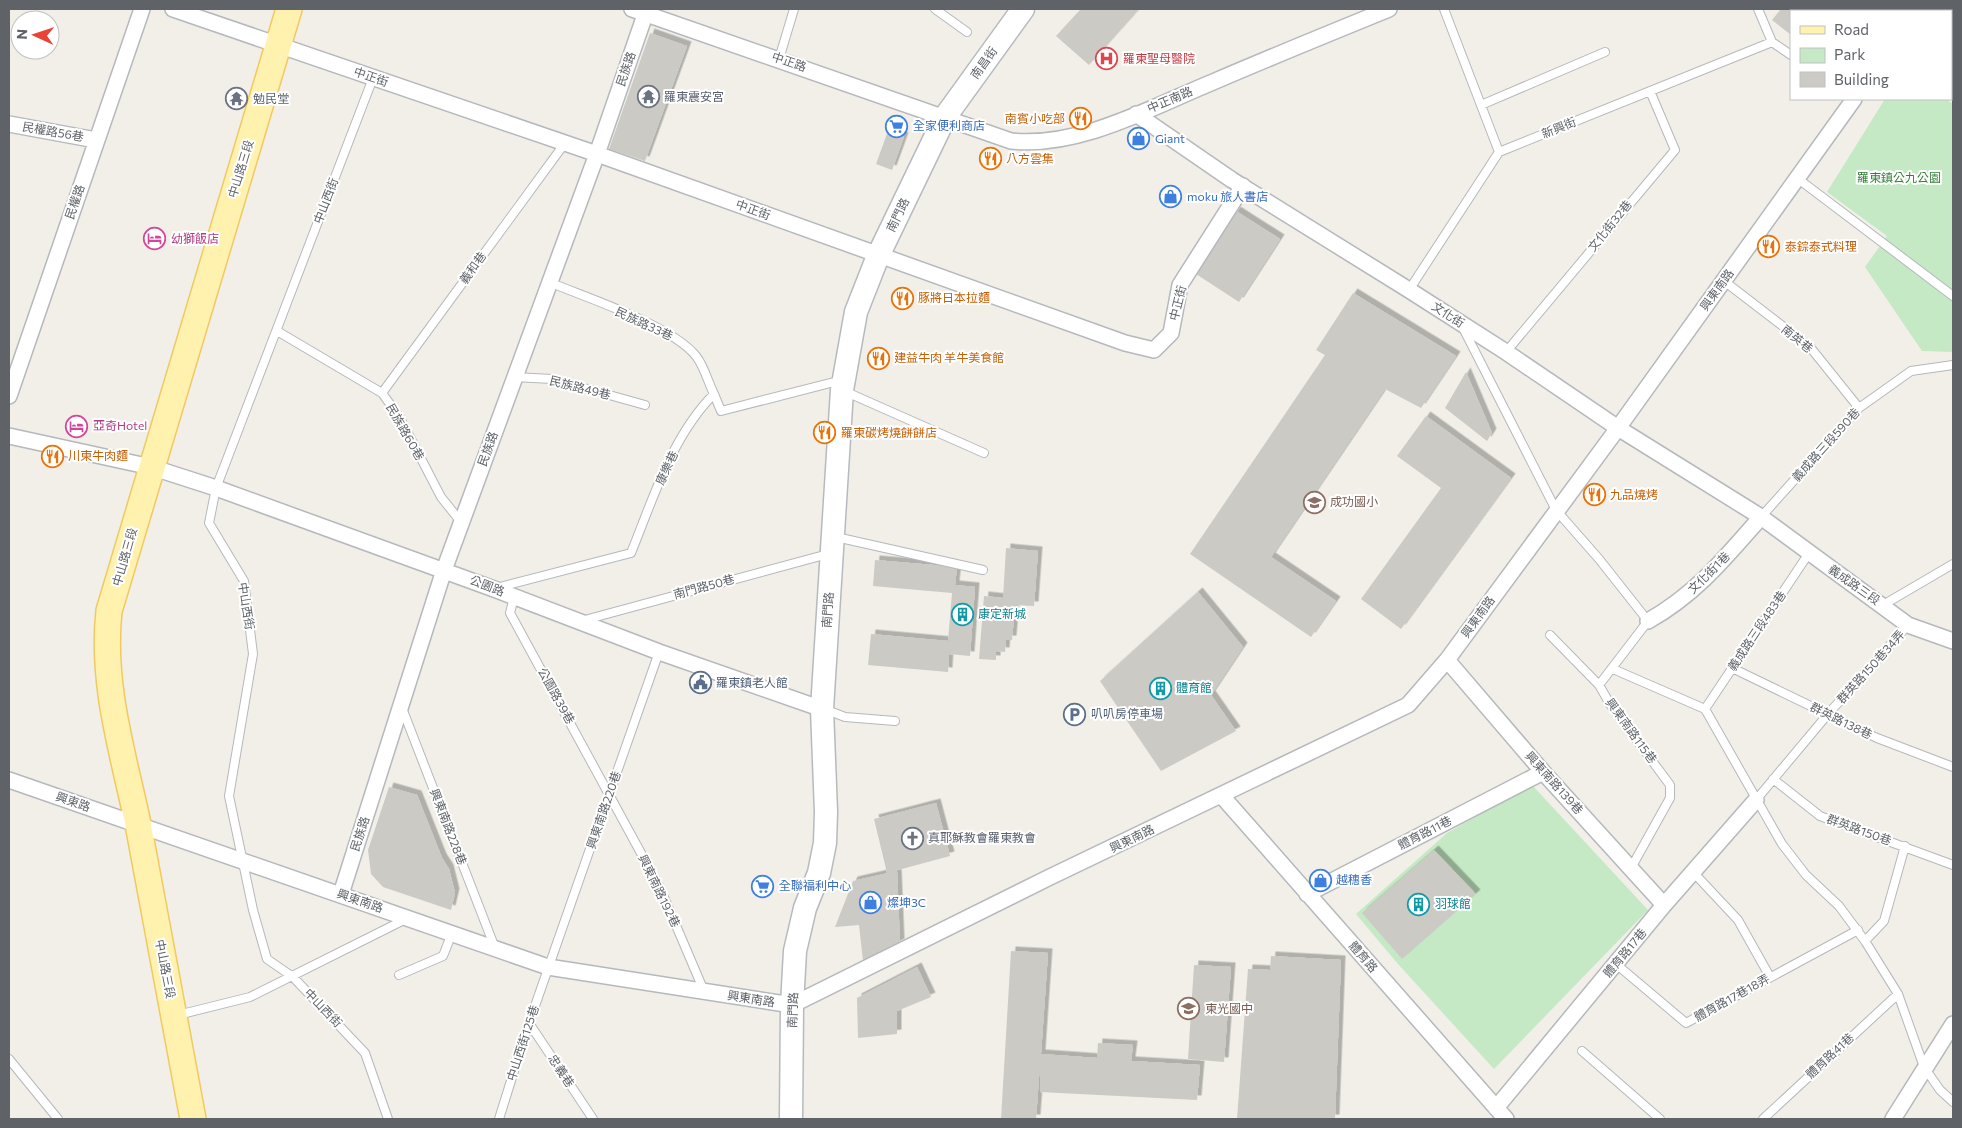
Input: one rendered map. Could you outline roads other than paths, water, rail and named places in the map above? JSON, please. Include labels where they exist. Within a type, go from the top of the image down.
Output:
[{"type":"main road","name":"中山路三段","points":[[193,1119],[137,824],[110,696],[106,636],[109,611],[151,467],[289,9]]},
{"type":"street","name":"民權路","points":[[9,396],[142,9]]},
{"type":"street","name":"中正街","points":[[173,9],[597,154],[1124,343],[1154,350],[1170,333],[1180,285],[1243,186]]},
{"type":"street","name":"南昌街","points":[[945,117],[1023,9]]},
{"type":"street","name":"中正南路","points":[[945,117],[1011,141],[1035,144],[1070,138],[1136,114],[1388,9]]},
{"type":"street","name":"中正路","points":[[642,10],[945,117]]},
{"type":"street","name":"民族路","points":[[341,894],[444,570],[597,154],[642,10]]},
{"type":"street","name":"興東南路","points":[[137,824],[548,967],[792,1005],[1408,705],[1446,660],[1618,428],[1853,100]]},
{"type":"street","name":"文化街","points":[[1136,114],[1243,186],[1506,352],[1618,428],[1761,516]]},
{"type":"street","name":"南門路","points":[[791,1119],[792,1005],[795,952],[805,908],[819,874],[824,843],[826,812],[822,709],[843,385],[856,312],[878,256],[945,117]]},
{"type":"street","name":"民權路56巷","points":[[9,124],[96,140]]},
{"type":"street","name":"公園路","points":[[9,436],[151,467],[216,488],[494,588],[577,622],[659,652],[822,709]]},
{"type":"street","name":"義成路三段","points":[[1761,516],[1908,625],[1953,641]]},
{"type":"street","name":"文化街1巷","points":[[1648,620],[1674,606],[1711,574],[1761,516]]},
{"type":"street","name":"興東南路139巷","points":[[1446,660],[1543,772],[1664,905]]},
{"type":"street","name":"體育路11巷","points":[[1307,894],[1543,772]]},
{"type":"street","name":"興東路","points":[[9,780],[137,824]]},
{"type":"street","name":"體育路","points":[[1222,795],[1501,1114]]},
{"type":"street","name":"體育路17巷","points":[[1501,1114],[1616,964],[1664,905],[1756,800]]},
{"type":"street","points":[[1893,1119],[1924,1067],[1953,1024]]},
{"type":"lane","points":[[779,59],[794,9]]},
{"type":"lane","points":[[935,9],[966,32]]},
{"type":"lane","points":[[1410,290],[1499,152],[1444,9]]},
{"type":"lane","points":[[1758,9],[1772,42],[1790,54]]},
{"type":"lane","name":"新興街","points":[[1499,152],[1772,42]]},
{"type":"lane","points":[[1481,105],[1606,52]]},
{"type":"lane","name":"中山西街","points":[[373,78],[216,488],[209,523],[244,581],[253,654],[228,796],[267,959],[293,978],[365,1053],[388,1119]]},
{"type":"lane","name":"文化街32巷","points":[[1506,352],[1675,150],[1650,91]]},
{"type":"lane","name":"義和巷","points":[[382,393],[564,143]]},
{"type":"lane","points":[[1797,178],[1953,296]]},
{"type":"lane","name":"南英巷","points":[[1724,281],[1810,347],[1859,408]]},
{"type":"lane","name":"民族路33巷","points":[[549,282],[661,330],[683,343],[697,357],[714,394]]},
{"type":"lane","points":[[1461,324],[1556,510],[1599,559],[1648,620]]},
{"type":"lane","name":"民族路60巷","points":[[277,331],[382,393],[400,418],[441,497],[462,522]]},
{"type":"lane","name":"義成路三段590巷","points":[[1761,516],[1859,408],[1911,371],[1953,365]]},
{"type":"lane","name":"民族路49巷","points":[[514,377],[552,379],[645,405]]},
{"type":"lane","points":[[714,394],[721,411],[843,385],[984,453]]},
{"type":"lane","name":"康樂巷","points":[[494,588],[631,553],[666,469],[696,412],[714,394]]},
{"type":"lane","points":[[832,545],[983,570]]},
{"type":"lane","name":"南門路50巷","points":[[577,622],[832,545]]},
{"type":"lane","name":"義成路三段483巷","points":[[1705,709],[1809,553]]},
{"type":"lane","points":[[1883,605],[1953,564]]},
{"type":"lane","name":"公園路39巷","points":[[514,597],[510,613],[609,794]]},
{"type":"lane","name":"興東南路115巷","points":[[1631,868],[1670,798],[1670,785],[1610,704],[1599,685],[1613,670],[1648,620]]},
{"type":"lane","name":"群英路150巷34弄","points":[[1756,800],[1828,714],[1908,625]]},
{"type":"lane","points":[[1550,635],[1599,685]]},
{"type":"lane","name":"興東南路220巷","points":[[548,967],[659,652]]},
{"type":"lane","name":"群英路138巷","points":[[1732,668],[1877,738],[1953,767]]},
{"type":"lane","points":[[1613,670],[1705,709],[1782,844],[1806,875],[1839,906],[1865,941],[1898,994],[1924,1067],[1940,1090],[1953,1102]]},
{"type":"lane","name":"興東南路228巷","points":[[401,706],[495,948]]},
{"type":"lane","points":[[822,709],[845,717],[895,721]]},
{"type":"lane","name":"群英路150巷","points":[[1773,779],[1820,816],[1953,865]]},
{"type":"lane","name":"興東南路192巷","points":[[609,794],[660,888],[704,991]]},
{"type":"lane","points":[[1865,941],[1884,921],[1905,846]]},
{"type":"lane","points":[[1693,872],[1738,920],[1770,977]]},
{"type":"lane","points":[[173,1016],[250,997],[293,978],[409,918]]},
{"type":"lane","name":"體育路17巷18弄","points":[[1616,964],[1686,1023],[1858,930]]},
{"type":"lane","points":[[399,975],[443,956],[452,933]]},
{"type":"lane","name":"中山西街125巷","points":[[500,1119],[548,967]]},
{"type":"lane","name":"體育路41巷","points":[[1762,1119],[1898,994]]},
{"type":"lane","name":"忠義巷","points":[[529,1023],[593,1119]]},
{"type":"lane","points":[[1582,1051],[1660,1119]]},
{"type":"lane","points":[[9,1059],[58,1119]]},
{"type":"lane","points":[[9,1075],[17,1069]]},
{"type":"place","name":"羅東聖母醫院","points":[[1107,59]]},
{"type":"place","name":"羅東震安宮","points":[[648,97]]},
{"type":"place","name":"勉民堂","points":[[237,99]]},
{"type":"place","name":"南賓小吃部","points":[[1081,119]]},
{"type":"place","name":"全家便利商店","points":[[897,126]]},
{"type":"place","name":"Giant","points":[[1139,139]]},
{"type":"place","name":"八方雲集","points":[[990,159]]},
{"type":"place","name":"moku 旅人書店","points":[[1171,197]]},
{"type":"place","name":"幼獅飯店","points":[[155,239]]},
{"type":"place","name":"泰錝泰式料理","points":[[1769,247]]},
{"type":"place","name":"豚將日本拉麵","points":[[902,298]]},
{"type":"place","name":"建益牛肉 羊牛美食館","points":[[878,358]]},
{"type":"place","name":"亞奇Hotel","points":[[77,426]]},
{"type":"place","name":"羅東碳烤燒餅餅店","points":[[825,433]]},
{"type":"place","name":"川東牛肉麵","points":[[52,456]]},
{"type":"place","name":"九品燒烤","points":[[1594,495]]},
{"type":"place","name":"成功國小","points":[[1314,502]]},
{"type":"place","name":"康定新城","points":[[962,614]]},
{"type":"place","name":"羅東鎮老人館","points":[[700,683]]},
{"type":"place","name":"體育館","points":[[1160,688]]},
{"type":"place","name":"叭叭房停車場","points":[[1075,714]]},
{"type":"place","name":"真耶穌教會羅東教會","points":[[912,838]]},
{"type":"place","name":"越穗香","points":[[1320,880]]},
{"type":"place","name":"全聯福利中心","points":[[763,886]]},
{"type":"place","name":"燦坤3C","points":[[871,903]]},
{"type":"place","name":"羽球館","points":[[1419,904]]},
{"type":"place","name":"東光國中","points":[[1189,1009]]},
{"type":"park label","name":"羅東鎮公九公園","points":[[1899,178]]}]
